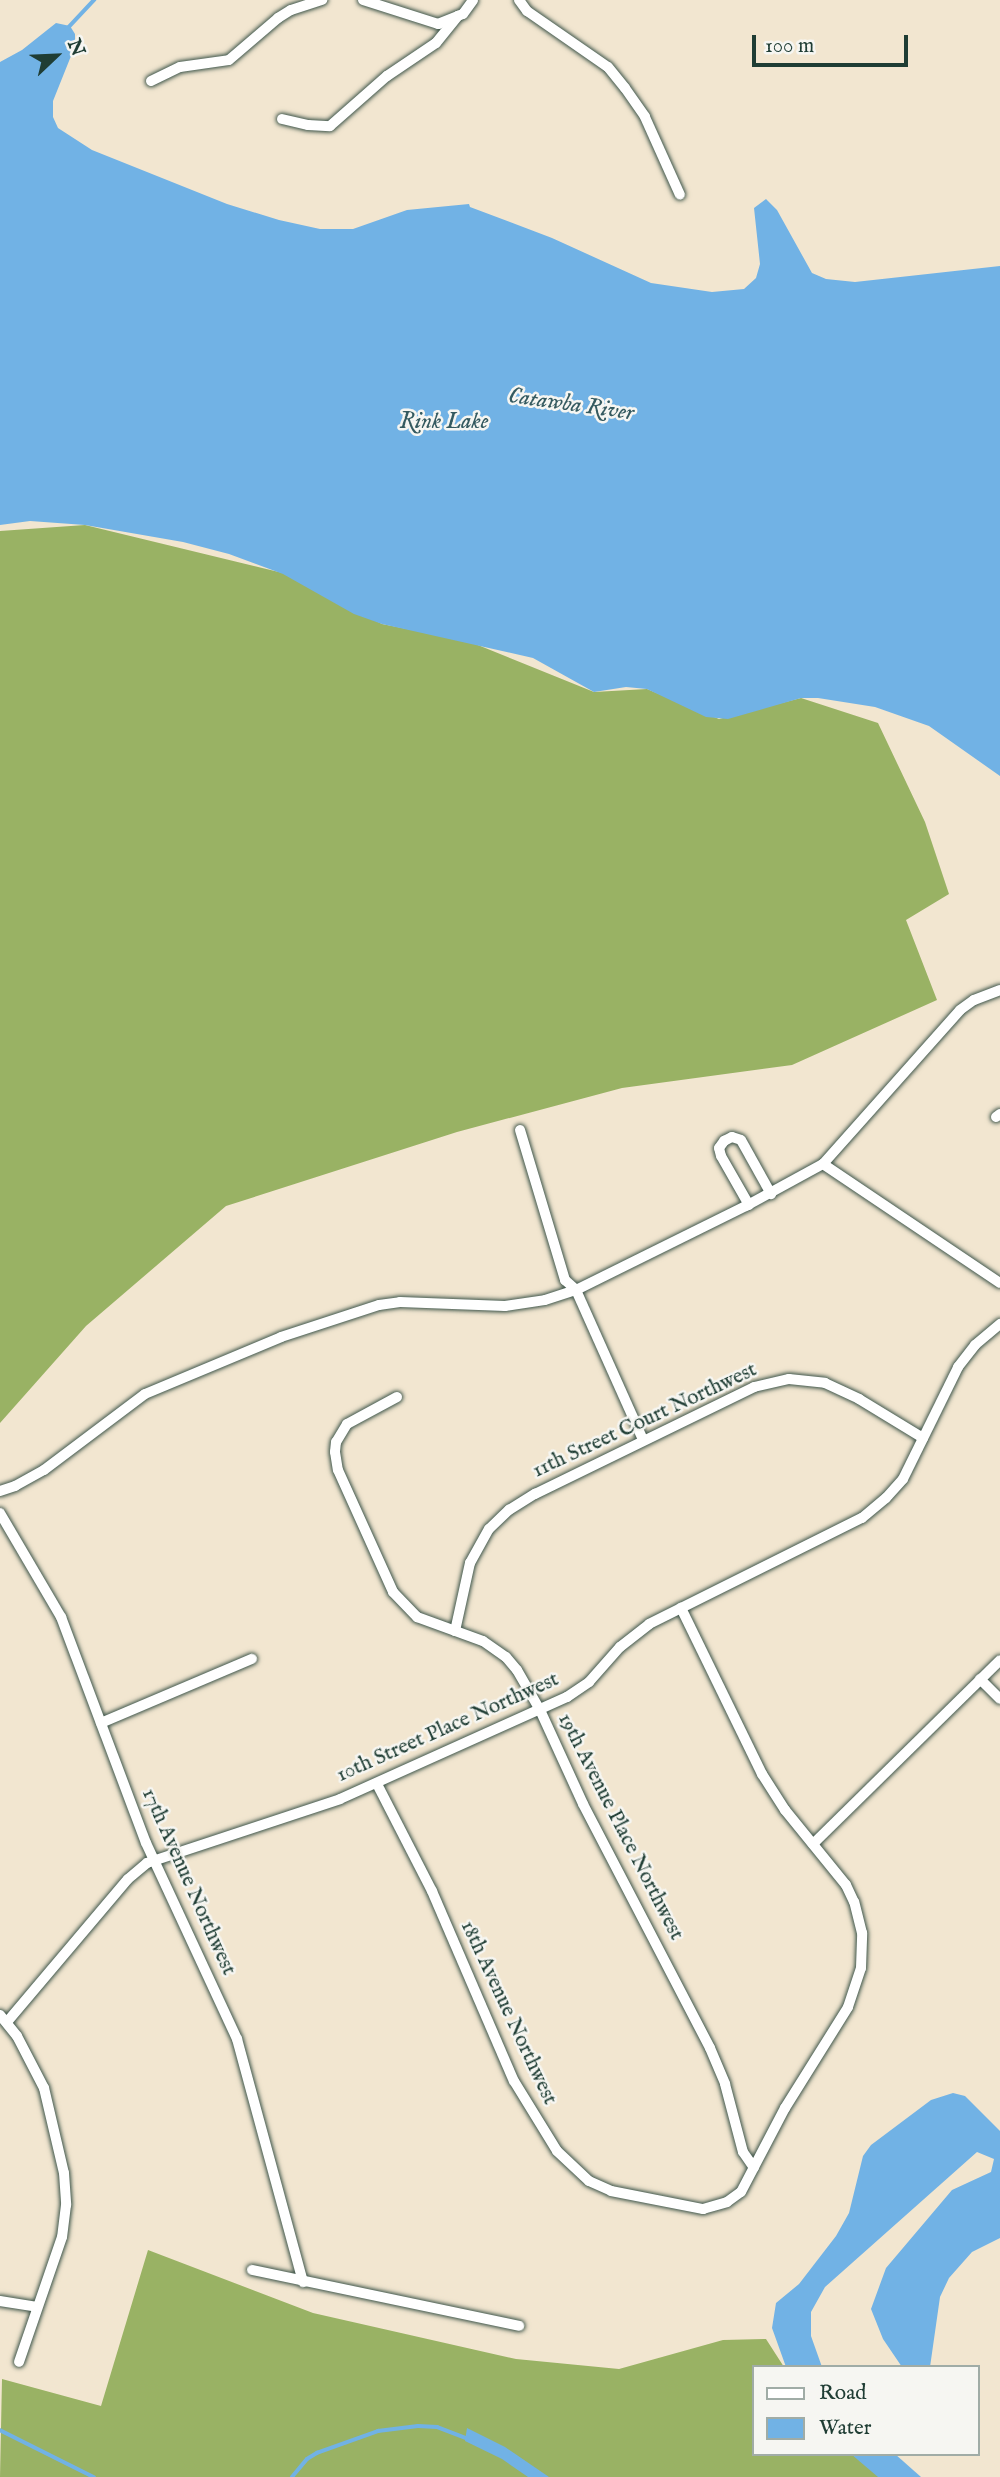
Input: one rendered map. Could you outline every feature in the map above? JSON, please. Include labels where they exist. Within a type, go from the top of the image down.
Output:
[{"type":"street","points":[[151,81],[180,66],[229,60],[290,10],[322,0]]},
{"type":"street","points":[[363,0],[438,24],[458,16]]},
{"type":"street","points":[[282,119],[308,125],[330,126],[387,76],[436,43],[473,0]]},
{"type":"street","points":[[519,0],[527,11],[608,67],[645,117],[681,195]]},
{"type":"street","points":[[0,1491],[44,1470],[145,1394],[215,1362],[357,1310],[400,1302],[505,1306],[545,1300],[576,1290],[771,1194],[823,1164],[960,1010],[974,1000],[1000,990]]},
{"type":"street","points":[[520,1130],[565,1280],[576,1290],[643,1440]]},
{"type":"street","points":[[749,1205],[719,1148],[724,1141],[732,1137],[741,1140],[771,1194]]},
{"type":"street","points":[[823,1164],[1000,1283]]},
{"type":"street","name":"10th Street Place Northwest","points":[[3,2019],[128,1879],[147,1863],[156,1863],[377,1784],[540,1710],[581,1689],[634,1634],[862,1518],[886,1499],[903,1479],[964,1357],[1000,1324]]},
{"type":"street","name":"11th Street Court Northwest","points":[[455,1631],[470,1563],[497,1520],[535,1494],[754,1387],[789,1379],[813,1380],[836,1387],[923,1438]]},
{"type":"street","name":"19th Avenue Place Northwest","points":[[397,1397],[347,1424],[336,1442],[336,1463],[396,1597],[417,1617],[483,1641],[506,1657],[540,1710],[583,1804],[710,2048],[725,2084],[743,2152],[754,2168]]},
{"type":"street","name":"17th Avenue Northwest","points":[[0,1513],[61,1617],[129,1802],[237,2039],[303,2282]]},
{"type":"street","name":"18th Avenue Northwest","points":[[377,1784],[432,1891],[514,2081],[537,2123],[569,2164],[589,2181],[611,2191],[703,2208],[720,2205],[741,2192],[785,2108],[848,2007],[861,1968],[863,1951],[859,1917],[850,1894],[785,1810],[762,1774],[681,1608]]},
{"type":"street","points":[[101,1723],[252,1659]]},
{"type":"street","points":[[813,1844],[1000,1660]]},
{"type":"street","points":[[980,1679],[1000,1699]]},
{"type":"street","points":[[3,2019],[38,2074],[64,2173],[66,2205],[62,2236],[19,2362]]},
{"type":"street","points":[[253,2270],[519,2326]]},
{"type":"street","points":[[0,2301],[36,2307]]},
{"type":"green space","points":[[85,525],[283,573],[382,624],[468,641],[594,692],[647,689],[719,719],[801,698],[878,723],[925,822],[949,894],[906,920],[937,1000],[792,1065],[622,1088],[457,1132],[226,1206],[86,1326],[0,1423],[0,531]]},
{"type":"green space","points":[[148,2250],[313,2313],[516,2359],[619,2369],[723,2340],[766,2339],[783,2365],[752,2365],[752,2456],[854,2456],[880,2477],[0,2477],[2,2379],[101,2406]]},
{"type":"water","name":"Rink Lake","points":[[56,23],[70,26],[75,34],[75,46],[53,101],[53,117],[58,128],[92,150],[227,204],[279,220],[320,229],[353,229],[407,210],[469,204],[470,207],[552,238],[651,283],[712,292],[744,289],[756,278],[760,264],[754,208],[766,199],[777,210],[812,273],[826,279],[855,282],[1000,266],[1000,776],[929,726],[875,707],[801,698],[728,719],[706,717],[647,689],[626,687],[594,692],[533,658],[382,624],[354,614],[283,574],[229,554],[183,542],[85,525],[30,521],[0,525],[0,62],[22,50]]},
{"type":"water","points":[[953,2093],[965,2096],[1000,2131],[1000,2238],[972,2252],[949,2278],[940,2297],[930,2365],[901,2365],[883,2339],[871,2309],[886,2268],[952,2190],[991,2172],[994,2159],[977,2152],[825,2287],[811,2312],[811,2336],[821,2365],[785,2365],[772,2328],[776,2303],[799,2284],[836,2236],[849,2213],[863,2156],[871,2145],[931,2100]]},
{"type":"water","points":[[467,2428],[505,2447],[549,2477],[528,2477],[502,2459],[465,2441]]},
{"type":"water","points":[[853,2456],[897,2456],[921,2477],[878,2477]]},
{"type":"waterway","points":[[67,29],[94,0]]},
{"type":"waterway","points":[[292,2477],[307,2459],[317,2453],[378,2431],[418,2426],[437,2427],[468,2439]]},
{"type":"waterway","points":[[0,2430],[94,2477]]},
{"type":"water label","name":"Catawba River","points":[[571,405]]}]
